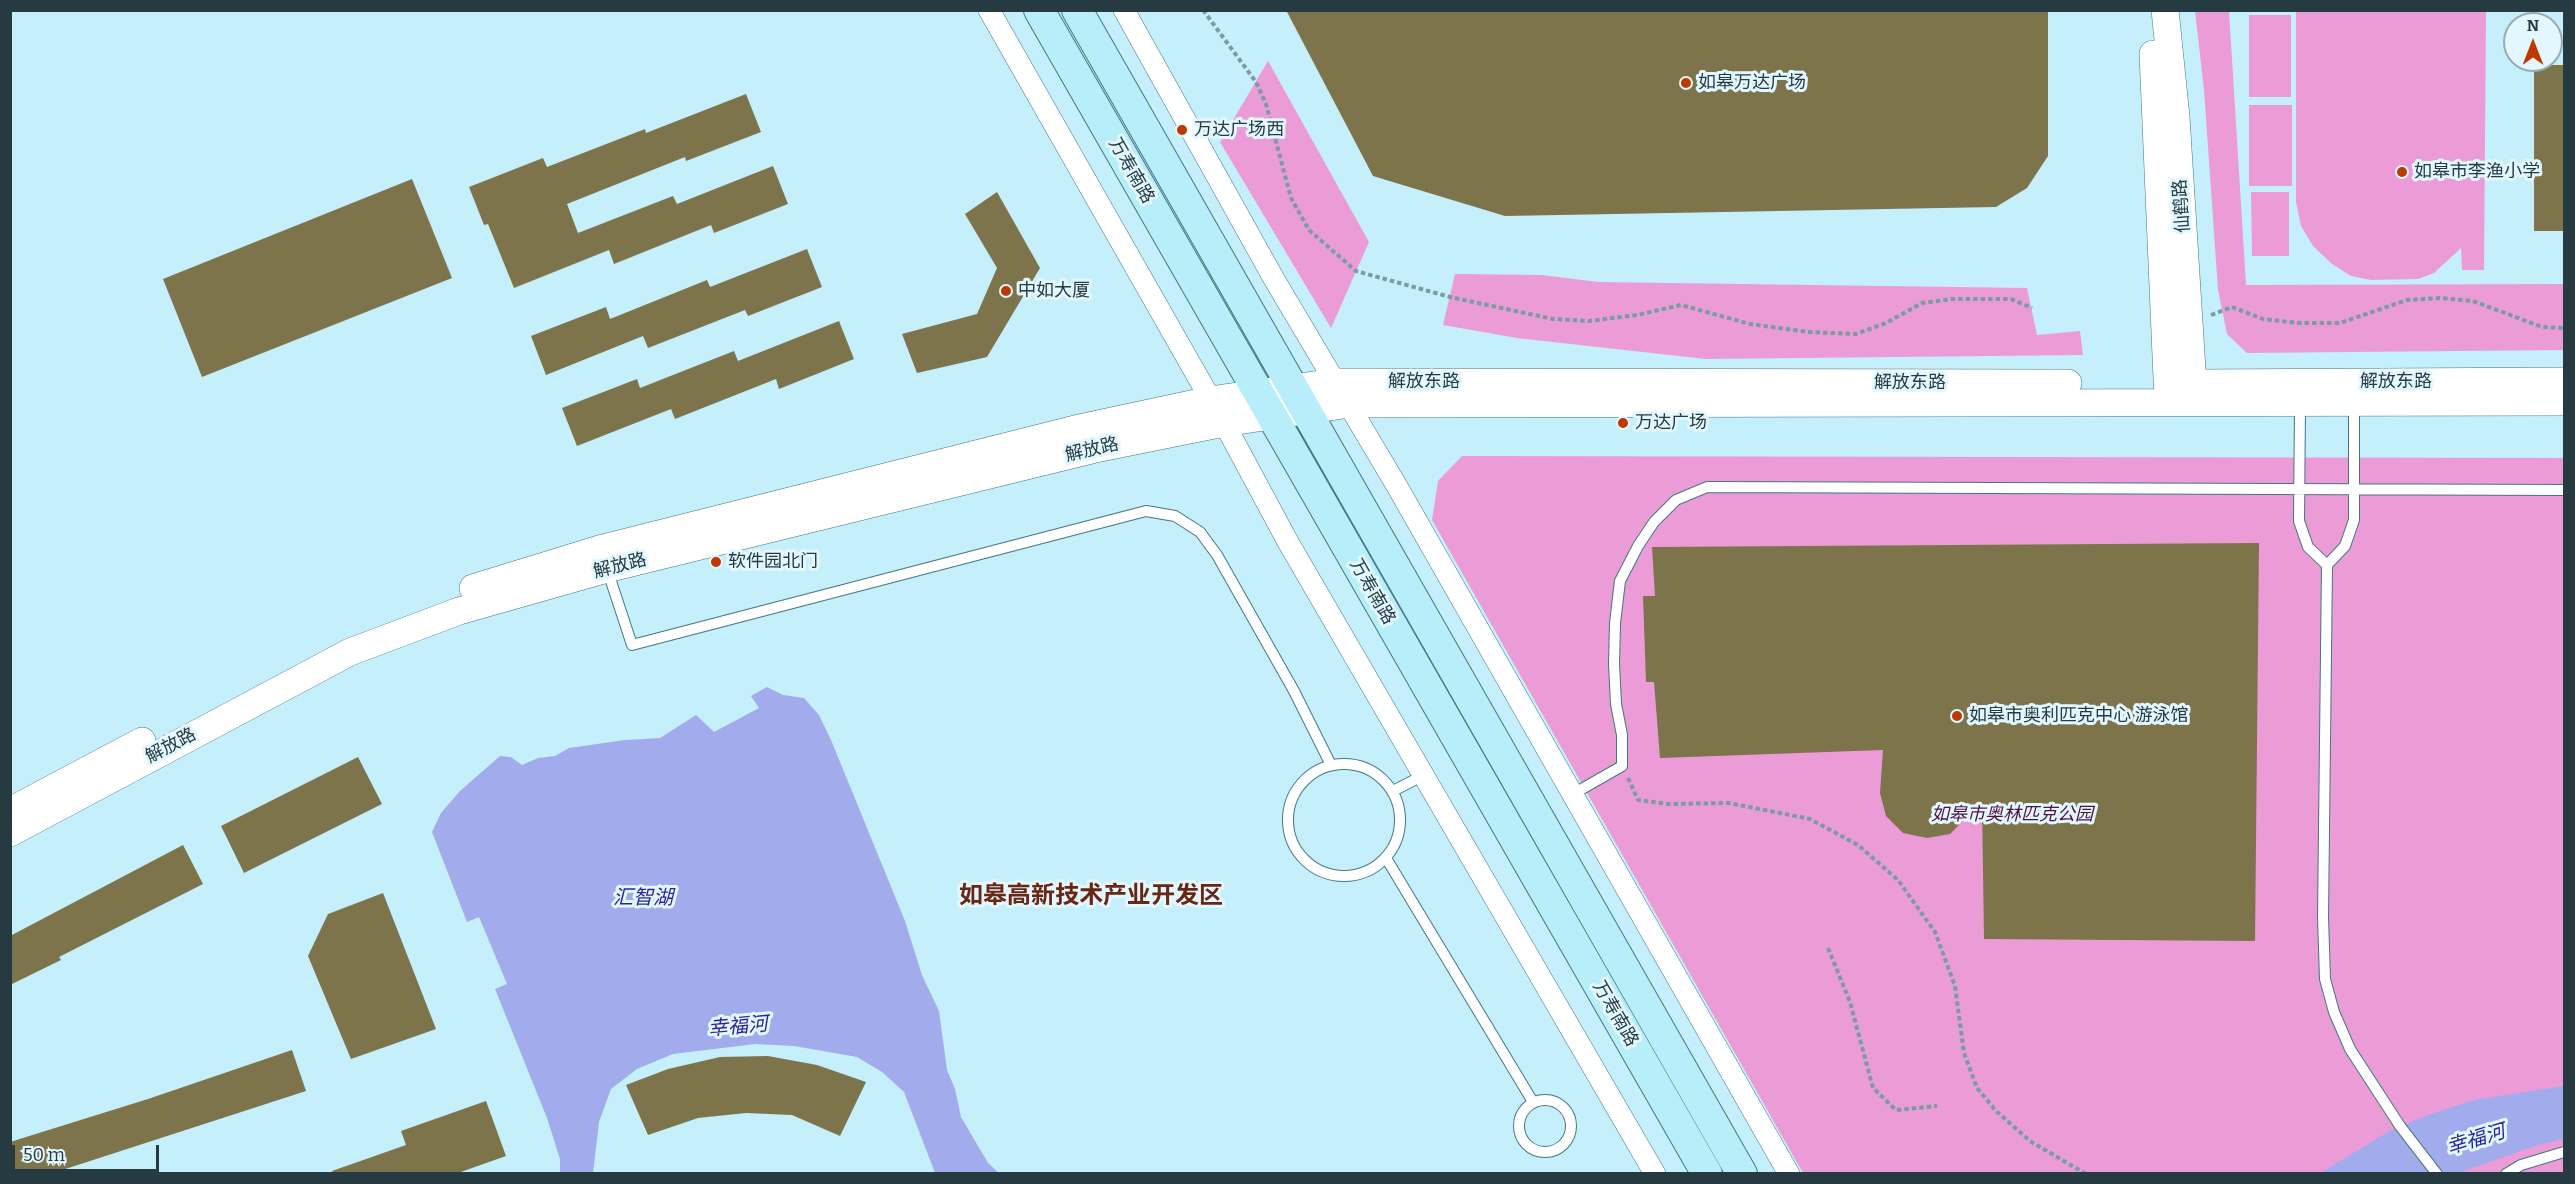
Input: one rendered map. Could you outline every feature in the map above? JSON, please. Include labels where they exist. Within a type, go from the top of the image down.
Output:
[{"type":"main road","name":"万寿南路","points":[[1039,10],[1256,392],[1707,1173]]},
{"type":"main road","name":"万寿南路","points":[[1077,10],[1742,1173]]},
{"type":"street","points":[[989,10],[1224,423],[1288,542],[1655,1173]]},
{"type":"street","points":[[1124,10],[1334,382],[1350,404],[1789,1173]]},
{"type":"street","name":"仙鹤路","points":[[2150,10],[2181,393]]},
{"type":"street","name":"仙鹤路","points":[[2165,10],[2176,117],[2190,323],[2181,393]]},
{"type":"street","name":"解放东路","points":[[1256,392],[1300,400],[1350,404],[2181,393],[2565,381]]},
{"type":"street","name":"解放东路","points":[[1271,417],[1334,382],[2181,393],[2300,402],[2354,403],[2565,402]]},
{"type":"street","name":"解放路","points":[[10,833],[350,652],[605,559],[1075,429],[1256,392]]},
{"type":"street","name":"解放路","points":[[10,811],[346,634],[454,594],[1100,448],[1224,423],[1271,417]]},
{"type":"lane","points":[[2300,402],[2299,521],[2308,547],[2327,565]]},
{"type":"lane","points":[[2354,403],[2354,520],[2346,546],[2327,565],[2323,917],[2325,979],[2334,1012],[2350,1049],[2400,1126],[2437,1173]]},
{"type":"lane","points":[[1573,794],[1622,766],[1622,735],[1616,704],[1614,664],[1620,581],[1638,546],[1654,522],[1676,500],[1707,488],[1741,486],[2565,490]]},
{"type":"lane","points":[[605,559],[632,645],[1146,511],[1175,516],[1200,532],[1217,555],[1293,691],[1331,765]]},
{"type":"lane","points":[[1349,764],[1366,768],[1382,777],[1393,791],[1400,808],[1401,826],[1396,843],[1386,858],[1371,870],[1352,876],[1333,875],[1315,868],[1301,856],[1291,839],[1288,820],[1291,802],[1300,785],[1314,772],[1331,765],[1349,764]]},
{"type":"lane","points":[[1393,791],[1424,775]]},
{"type":"lane","points":[[1386,858],[1533,1102]]},
{"type":"lane","points":[[1542,1100],[1558,1103],[1569,1115],[1571,1131],[1568,1139],[1555,1150],[1538,1151],[1530,1147],[1519,1132],[1521,1115],[1533,1102],[1542,1100]]},
{"type":"lane","points":[[2506,1173],[2521,1165],[2565,1152]]},
{"type":"path","points":[[1203,10],[1256,82],[1266,104],[1291,198],[1309,230],[1356,271],[1450,297],[1553,319],[1589,321],[1637,315],[1681,305],[1750,324],[1808,332],[1857,334],[1886,323],[1922,303],[1952,299],[2011,299],[2032,308]]},
{"type":"path","points":[[2190,323],[2232,307],[2263,319],[2299,323],[2340,323],[2407,300],[2440,298],[2473,301],[2542,327],[2565,328]]},
{"type":"path","points":[[1622,766],[1638,800],[1668,804],[1729,803],[1810,819],[1858,845],[1898,880],[1935,932],[1955,986],[1964,1053],[1977,1088],[1996,1112],[2030,1141],[2086,1173]]},
{"type":"path","points":[[1828,948],[1850,1002],[1873,1088],[1896,1110],[1937,1106]]},
{"type":"green space","points":[[2195,11],[2229,11],[2246,285],[2564,284],[2564,350],[2247,353],[2227,334],[2218,290],[2204,90]]},
{"type":"green space","points":[[2296,11],[2486,11],[2484,270],[2462,270],[2461,248],[2434,273],[2418,279],[2371,280],[2351,276],[2332,264],[2313,246],[2301,226],[2296,202]]},
{"type":"green space","points":[[2249,15],[2291,15],[2291,97],[2249,97]]},
{"type":"green space","points":[[1268,61],[1369,242],[1331,328],[1220,142]]},
{"type":"green space","points":[[2249,105],[2292,105],[2292,186],[2249,186]]},
{"type":"green space","points":[[2251,192],[2289,192],[2289,256],[2252,256]]},
{"type":"green space","points":[[1455,274],[1542,275],[1598,282],[2027,288],[2037,335],[2080,331],[2083,355],[1706,359],[1517,338],[1443,325]]},
{"type":"green space","name":"如皋市奥林匹克公园","points":[[1462,456],[2564,458],[2564,1173],[1803,1173],[1432,520],[1438,481]]},
{"type":"water","name":"汇智湖","points":[[767,687],[783,695],[804,698],[819,715],[831,740],[905,921],[922,975],[939,1011],[947,1070],[955,1089],[961,1117],[988,1163],[999,1173],[935,1173],[904,1092],[882,1072],[857,1057],[794,1046],[755,1044],[673,1054],[637,1069],[611,1089],[599,1122],[593,1173],[560,1173],[560,1159],[547,1118],[495,989],[507,984],[479,917],[467,922],[432,832],[441,813],[460,791],[500,756],[511,757],[522,765],[538,758],[555,756],[569,748],[625,740],[660,738],[696,715],[714,732],[759,708],[751,696]]},
{"type":"water","name":"幸福河","points":[[2564,1086],[2564,1139],[2538,1145],[2458,1173],[2319,1174],[2391,1130],[2431,1114],[2474,1100]]},
{"type":"building","name":"如皋万达广场","points":[[1286,10],[2048,10],[2048,156],[2027,188],[1996,207],[1505,216],[1373,176]]},
{"type":"building","points":[[2563,65],[2565,65],[2565,231],[2534,231],[2534,72],[2563,72]]},
{"type":"building","points":[[746,94],[761,132],[686,161],[685,157],[567,204],[578,233],[673,196],[677,204],[773,166],[788,204],[714,233],[711,225],[614,264],[609,250],[514,288],[488,224],[484,225],[469,187],[543,158],[547,167],[645,129],[646,133]]},
{"type":"building","points":[[412,179],[452,278],[202,377],[163,279]]},
{"type":"building","name":"中如大厦","points":[[997,192],[1040,268],[987,357],[917,373],[902,334],[977,314],[997,268],[965,214]]},
{"type":"building","points":[[807,249],[822,287],[748,316],[745,310],[648,348],[643,336],[546,375],[531,336],[606,307],[610,319],[707,280],[710,287]]},
{"type":"building","points":[[839,321],[854,359],[779,389],[776,379],[675,419],[671,409],[577,446],[562,408],[637,379],[640,388],[734,351],[738,361]]},
{"type":"building","name":"如皋市奥利匹克中心 游泳馆","points":[[2259,543],[2255,941],[1984,939],[1982,802],[1950,834],[1927,838],[1903,833],[1886,816],[1880,793],[1883,750],[1660,758],[1654,682],[1646,682],[1643,596],[1655,596],[1652,547]]},
{"type":"building","points":[[358,757],[382,804],[244,873],[221,826]]},
{"type":"building","points":[[183,845],[203,884],[59,957],[61,960],[10,985],[10,936]]},
{"type":"building","points":[[383,893],[436,1029],[351,1059],[308,956],[328,914]]},
{"type":"building","points":[[292,1050],[306,1091],[53,1173],[10,1173],[10,1142],[148,1099]]},
{"type":"building","points":[[768,1056],[817,1065],[866,1082],[840,1136],[792,1115],[746,1113],[698,1118],[648,1135],[626,1085],[668,1069],[720,1057]]},
{"type":"building","points":[[486,1101],[506,1156],[458,1173],[333,1173],[332,1171],[406,1145],[401,1131]]},
{"type":"place","name":"如皋万达广场","points":[[1686,83]]},
{"type":"place","name":"万达广场西","points":[[1182,130]]},
{"type":"place","name":"如皋市李渔小学","points":[[2402,172]]},
{"type":"place","name":"中如大厦","points":[[1006,291]]},
{"type":"place","name":"万达广场","points":[[1623,423]]},
{"type":"place","name":"软件园北门","points":[[716,562]]},
{"type":"place","name":"如皋市奥利匹克中心 游泳馆","points":[[1957,716]]},
{"type":"district","name":"如皋高新技术产业开发区","points":[[1091,896]]}]
